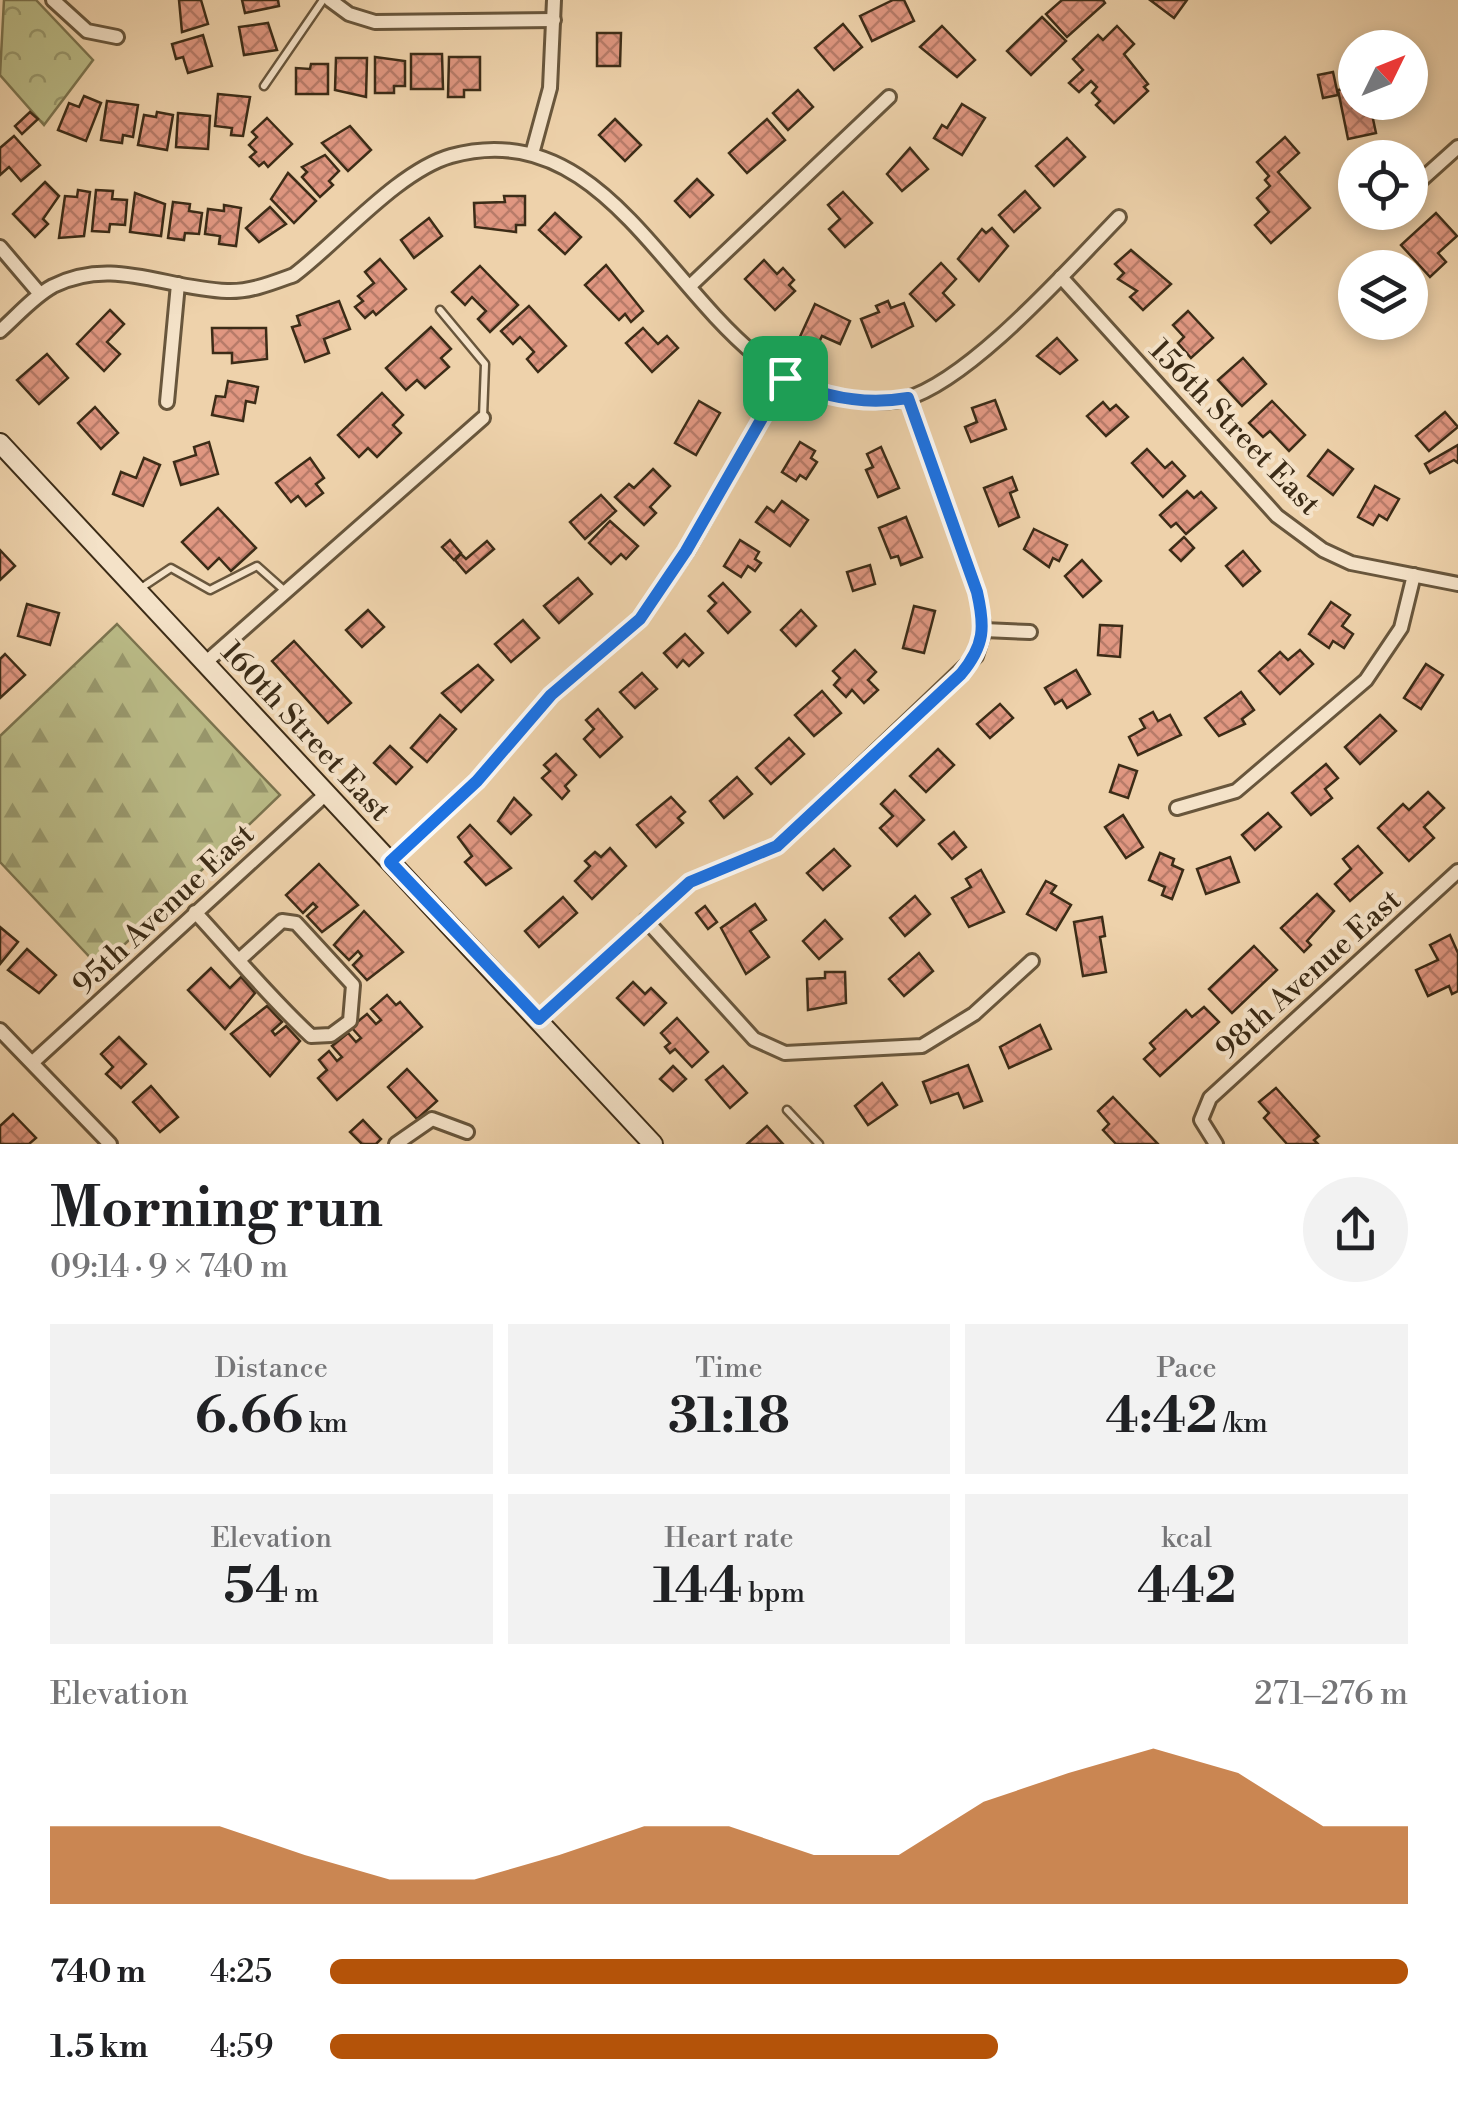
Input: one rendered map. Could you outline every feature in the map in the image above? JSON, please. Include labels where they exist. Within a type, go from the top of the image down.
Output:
[{"type":"main road","name":"160th Street East","points":[[0,444],[653,1144]]},
{"type":"street","points":[[52,0],[87,31],[117,37]]},
{"type":"street","points":[[327,0],[349,14],[375,22],[554,20]]},
{"type":"street","points":[[532,154],[550,88],[554,0]]},
{"type":"street","points":[[690,286],[888,97]]},
{"type":"street","points":[[1428,174],[1458,147]]},
{"type":"street","points":[[0,332],[40,294],[74,278],[114,271],[178,284],[247,290],[282,279],[315,259],[414,176],[447,157],[478,151],[532,154],[560,164],[601,191],[739,339],[785,378],[810,391],[838,398],[908,398],[978,354],[1119,217]]},
{"type":"street","points":[[0,247],[40,294]]},
{"type":"street","name":"156th Street East","points":[[1061,276],[1277,516],[1323,550],[1351,563],[1458,584]]},
{"type":"street","points":[[167,402],[178,284]]},
{"type":"street","points":[[390,862],[477,781],[551,695],[640,619],[686,551],[785,378]]},
{"type":"street","points":[[539,1019],[690,882],[777,846],[976,656],[984,630],[977,592],[908,398]]},
{"type":"street","points":[[205,663],[483,418]]},
{"type":"street","points":[[1178,808],[1236,791],[1366,680],[1401,628],[1414,575]]},
{"type":"street","points":[[984,630],[1030,632]]},
{"type":"street","name":"95th Avenue East","points":[[33,1062],[327,793]]},
{"type":"street","name":"98th Avenue East","points":[[1216,1144],[1201,1120],[1210,1098],[1458,871]]},
{"type":"street","points":[[195,912],[239,960],[311,1036],[331,1035],[350,1021],[353,985],[296,923],[282,921],[239,960]]},
{"type":"street","points":[[646,920],[754,1038],[784,1053],[922,1046],[974,1014],[1032,961]]},
{"type":"street","points":[[0,1030],[110,1144]]},
{"type":"street","points":[[396,1144],[432,1120],[467,1132]]},
{"type":"lane","points":[[264,86],[327,0]]},
{"type":"lane","points":[[440,310],[484,364],[483,418]]},
{"type":"lane","points":[[137,591],[171,568],[210,590],[258,566],[285,592]]},
{"type":"lane","points":[[788,1110],[819,1144]]},
{"type":"green space","points":[[4,0],[36,0],[93,60],[44,125],[0,75]]},
{"type":"green space","points":[[117,624],[280,795],[100,968],[0,862],[0,736]]},
{"type":"building","points":[[179,0],[201,0],[208,24],[182,32]]},
{"type":"building","points":[[242,0],[278,0],[279,6],[245,13]]},
{"type":"building","points":[[893,0],[904,0],[914,21],[872,41],[860,16]]},
{"type":"building","points":[[1062,0],[1105,3],[1067,37],[1046,14]]},
{"type":"building","points":[[1150,0],[1187,0],[1174,18]]},
{"type":"building","points":[[1042,17],[1066,41],[1031,75],[1007,51]]},
{"type":"building","points":[[268,23],[277,50],[244,55],[239,27]]},
{"type":"building","points":[[843,24],[862,47],[834,70],[815,48]]},
{"type":"building","points":[[942,26],[975,60],[957,77],[920,47]]},
{"type":"building","points":[[1117,26],[1134,44],[1124,54],[1148,84],[1144,87],[1148,91],[1114,123],[1096,105],[1100,101],[1092,93],[1097,87],[1091,81],[1079,92],[1069,83],[1083,70],[1073,59],[1098,35],[1103,40]]},
{"type":"building","points":[[597,33],[621,33],[620,66],[597,66]]},
{"type":"building","points":[[203,35],[212,66],[188,73],[183,57],[176,59],[172,44]]},
{"type":"building","points":[[411,54],[442,54],[443,89],[411,89]]},
{"type":"building","points":[[375,57],[405,61],[405,86],[394,86],[394,93],[375,93]]},
{"type":"building","points":[[449,57],[480,57],[480,90],[464,90],[464,97],[448,97]]},
{"type":"building","points":[[336,58],[367,58],[366,97],[335,90]]},
{"type":"building","points":[[311,64],[328,64],[328,94],[296,94],[296,68],[310,69]]},
{"type":"building","points":[[1333,72],[1338,95],[1323,98],[1318,75]]},
{"type":"building","points":[[798,90],[813,107],[788,130],[773,113]]},
{"type":"building","points":[[218,94],[250,97],[243,136],[231,135],[232,128],[215,126]]},
{"type":"building","points":[[84,96],[101,103],[86,141],[58,130],[69,103],[79,107]]},
{"type":"building","points":[[107,101],[138,105],[133,137],[123,135],[122,143],[101,140]]},
{"type":"building","points":[[962,104],[985,118],[962,155],[934,138],[942,125],[947,128]]},
{"type":"building","points":[[30,112],[38,119],[22,134],[15,126]]},
{"type":"building","points":[[157,112],[173,115],[167,150],[138,145],[144,115],[156,117]]},
{"type":"building","points":[[178,113],[210,116],[208,149],[176,147]]},
{"type":"building","points":[[267,118],[292,144],[268,167],[264,162],[259,166],[250,157],[256,152],[249,145],[257,137],[252,132]]},
{"type":"building","points":[[615,119],[641,145],[625,161],[599,135]]},
{"type":"building","points":[[767,119],[785,140],[747,173],[729,153]]},
{"type":"building","points":[[1344,120],[1373,120],[1376,133],[1348,139]]},
{"type":"building","points":[[350,126],[371,150],[348,171],[322,143]]},
{"type":"building","points":[[14,136],[40,165],[21,181],[9,167],[0,175],[0,148]]},
{"type":"building","points":[[1285,137],[1299,153],[1278,172],[1310,208],[1271,243],[1255,225],[1269,212],[1257,198],[1270,186],[1265,180],[1269,176],[1257,162]]},
{"type":"building","points":[[1067,138],[1085,157],[1054,186],[1036,166]]},
{"type":"building","points":[[910,148],[928,169],[902,191],[887,174]]},
{"type":"building","points":[[325,155],[339,171],[329,181],[333,185],[320,197],[302,177],[307,172],[302,167]]},
{"type":"building","points":[[288,173],[316,201],[294,223],[271,199]]},
{"type":"building","points":[[697,179],[713,195],[690,217],[675,201]]},
{"type":"building","points":[[45,182],[59,196],[43,219],[48,224],[35,237],[13,214]]},
{"type":"building","points":[[78,190],[90,192],[84,236],[59,238],[65,196],[77,197]]},
{"type":"building","points":[[96,190],[113,191],[112,199],[127,200],[125,225],[110,224],[109,232],[92,231]]},
{"type":"building","points":[[1025,191],[1040,208],[1014,232],[999,215]]},
{"type":"building","points":[[843,192],[872,223],[845,247],[829,229],[840,219],[828,205]]},
{"type":"building","points":[[135,193],[165,204],[161,236],[130,232]]},
{"type":"building","points":[[504,196],[525,196],[525,225],[516,225],[516,232],[475,227],[474,203],[505,202]]},
{"type":"building","points":[[173,202],[190,204],[189,211],[202,213],[199,234],[185,233],[184,240],[168,238]]},
{"type":"building","points":[[224,205],[241,208],[236,246],[219,244],[220,236],[205,234],[208,209],[224,211]]},
{"type":"building","points":[[270,207],[286,224],[259,242],[246,228]]},
{"type":"building","points":[[555,213],[581,237],[565,254],[539,230]]},
{"type":"building","points":[[1436,213],[1457,236],[1438,253],[1446,262],[1430,277],[1428,250],[1406,250],[1401,245],[1417,230],[1428,230],[1428,220]]},
{"type":"building","points":[[429,218],[442,236],[414,258],[401,240]]},
{"type":"building","points":[[992,228],[1008,246],[979,281],[958,259],[982,229],[986,233]]},
{"type":"building","points":[[1131,250],[1171,284],[1143,310],[1130,297],[1137,291],[1118,279],[1124,273],[1115,264]]},
{"type":"building","points":[[380,259],[406,289],[376,315],[373,311],[365,318],[355,307],[363,301],[358,296],[374,283],[365,272]]},
{"type":"building","points":[[764,260],[777,274],[783,268],[794,280],[789,285],[795,291],[775,310],[745,279]]},
{"type":"building","points":[[941,263],[956,279],[943,293],[954,305],[936,321],[910,294]]},
{"type":"building","points":[[606,265],[643,311],[631,322],[625,314],[619,320],[585,285]]},
{"type":"building","points":[[480,266],[518,305],[490,332],[478,319],[486,311],[472,297],[465,305],[452,292]]},
{"type":"building","points":[[339,301],[350,329],[324,339],[329,353],[305,362],[292,327],[300,325],[297,316]]},
{"type":"building","points":[[888,301],[891,308],[904,303],[913,326],[872,347],[861,319],[879,312],[876,306]]},
{"type":"building","points":[[815,304],[850,321],[840,344],[822,336],[816,349],[798,341]]},
{"type":"building","points":[[529,306],[566,346],[538,372],[527,359],[534,352],[520,337],[513,344],[501,331]]},
{"type":"building","points":[[110,310],[124,324],[107,342],[120,354],[104,371],[77,344]]},
{"type":"building","points":[[1188,311],[1213,338],[1191,358],[1178,343],[1184,337],[1173,325]]},
{"type":"building","points":[[431,327],[451,349],[441,358],[449,367],[425,388],[417,380],[406,390],[386,368]]},
{"type":"building","points":[[212,328],[266,328],[267,359],[232,363],[232,353],[213,353]]},
{"type":"building","points":[[643,328],[658,344],[667,336],[678,348],[652,372],[626,343]]},
{"type":"building","points":[[1057,338],[1077,360],[1060,374],[1037,356]]},
{"type":"building","points":[[47,354],[68,378],[39,404],[17,380]]},
{"type":"building","points":[[1243,358],[1266,384],[1242,406],[1218,380]]},
{"type":"building","points":[[228,381],[258,387],[255,403],[246,401],[243,421],[212,415],[216,396],[225,397]]},
{"type":"building","points":[[382,393],[403,415],[393,425],[401,433],[377,457],[368,448],[359,457],[338,435]]},
{"type":"building","points":[[995,400],[1006,429],[971,442],[965,427],[977,422],[972,408]]},
{"type":"building","points":[[699,401],[720,413],[696,455],[675,443]]},
{"type":"building","points":[[1272,401],[1305,435],[1289,451],[1270,431],[1263,437],[1249,423]]},
{"type":"building","points":[[1103,402],[1110,410],[1116,405],[1128,417],[1106,436],[1087,416]]},
{"type":"building","points":[[95,407],[118,433],[101,449],[78,423]]},
{"type":"building","points":[[1445,412],[1458,427],[1429,451],[1416,436]]},
{"type":"building","points":[[209,442],[218,474],[181,485],[174,462],[196,455],[194,447]]},
{"type":"building","points":[[800,442],[815,451],[811,458],[817,462],[806,479],[800,475],[796,481],[782,472]]},
{"type":"building","points":[[1458,445],[1458,463],[1454,460],[1430,473],[1425,464]]},
{"type":"building","points":[[881,447],[899,488],[878,497],[866,470],[873,467],[867,454]]},
{"type":"building","points":[[1147,449],[1165,468],[1172,462],[1185,476],[1163,497],[1132,463]]},
{"type":"building","points":[[1328,450],[1353,469],[1333,495],[1308,476]]},
{"type":"building","points":[[144,458],[160,465],[143,506],[113,494],[121,472],[136,478]]},
{"type":"building","points":[[310,458],[324,478],[316,484],[323,493],[306,506],[298,496],[291,502],[276,483]]},
{"type":"building","points":[[653,469],[670,486],[650,507],[656,513],[644,525],[615,497],[629,484],[634,488]]},
{"type":"building","points":[[1012,477],[1017,490],[1010,493],[1019,517],[999,526],[984,488]]},
{"type":"building","points":[[1375,486],[1399,499],[1387,520],[1379,515],[1373,525],[1358,517]]},
{"type":"building","points":[[1187,491],[1194,498],[1201,492],[1216,508],[1186,534],[1176,523],[1171,527],[1160,515]]},
{"type":"building","points":[[601,495],[616,511],[585,539],[570,522]]},
{"type":"building","points":[[782,501],[808,520],[790,546],[756,522],[767,507],[774,512]]},
{"type":"building","points":[[218,508],[256,548],[231,571],[219,558],[208,569],[182,542]]},
{"type":"building","points":[[906,517],[922,557],[901,565],[898,556],[891,558],[879,528]]},
{"type":"building","points":[[610,521],[638,546],[626,559],[621,554],[611,564],[589,543]]},
{"type":"building","points":[[1034,529],[1067,545],[1059,561],[1053,558],[1049,567],[1024,549]]},
{"type":"building","points":[[1184,537],[1194,548],[1181,561],[1170,550]]},
{"type":"building","points":[[450,540],[461,553],[454,560],[442,547]]},
{"type":"building","points":[[740,540],[759,552],[755,559],[761,563],[755,571],[748,566],[741,577],[724,566]]},
{"type":"building","points":[[487,541],[494,549],[466,573],[455,560],[461,554],[466,559]]},
{"type":"building","points":[[0,550],[15,566],[0,580]]},
{"type":"building","points":[[1243,551],[1260,571],[1243,586],[1226,566]]},
{"type":"building","points":[[1082,560],[1101,581],[1083,597],[1065,576]]},
{"type":"building","points":[[870,565],[875,584],[853,591],[847,572]]},
{"type":"building","points":[[578,578],[592,594],[559,623],[544,606]]},
{"type":"building","points":[[723,583],[750,612],[728,633],[708,611],[716,603],[709,596]]},
{"type":"building","points":[[1331,602],[1350,615],[1342,626],[1353,634],[1344,648],[1333,641],[1329,648],[1309,634]]},
{"type":"building","points":[[27,604],[59,613],[50,645],[18,636]]},
{"type":"building","points":[[914,606],[935,611],[924,653],[903,648]]},
{"type":"building","points":[[368,610],[384,627],[362,647],[346,630]]},
{"type":"building","points":[[801,610],[816,626],[796,646],[781,630]]},
{"type":"building","points":[[523,620],[539,638],[511,662],[495,644]]},
{"type":"building","points":[[1100,625],[1122,626],[1120,657],[1098,655]]},
{"type":"building","points":[[685,634],[703,653],[689,666],[683,660],[677,667],[664,653]]},
{"type":"building","points":[[294,641],[351,703],[328,723],[272,661]]},
{"type":"building","points":[[855,650],[876,672],[868,680],[878,690],[864,703],[852,690],[846,697],[834,685],[840,678],[833,671]]},
{"type":"building","points":[[1300,650],[1313,664],[1280,694],[1259,671],[1280,652],[1288,660]]},
{"type":"building","points":[[5,654],[25,675],[0,698],[0,659]]},
{"type":"building","points":[[1426,664],[1443,675],[1421,709],[1404,698]]},
{"type":"building","points":[[478,665],[493,680],[461,712],[442,693]]},
{"type":"building","points":[[1076,670],[1090,694],[1067,708],[1062,700],[1055,704],[1045,688]]},
{"type":"building","points":[[642,673],[657,689],[635,708],[620,692]]},
{"type":"building","points":[[822,691],[841,713],[814,736],[795,715]]},
{"type":"building","points":[[1241,692],[1254,710],[1242,719],[1245,724],[1219,736],[1205,718]]},
{"type":"building","points":[[1000,704],[1013,718],[990,738],[977,724]]},
{"type":"building","points":[[598,709],[622,737],[600,757],[584,739],[594,729],[586,720]]},
{"type":"building","points":[[1153,712],[1158,721],[1170,715],[1181,735],[1138,755],[1129,737],[1145,728],[1140,719]]},
{"type":"building","points":[[440,715],[456,729],[427,762],[411,748]]},
{"type":"building","points":[[1380,715],[1396,731],[1360,764],[1345,747]]},
{"type":"building","points":[[789,738],[804,754],[771,784],[756,768]]},
{"type":"building","points":[[390,746],[412,767],[396,784],[374,763]]},
{"type":"building","points":[[938,749],[954,765],[926,792],[910,776]]},
{"type":"building","points":[[556,754],[576,775],[565,786],[569,791],[562,799],[542,778],[550,771],[544,765]]},
{"type":"building","points":[[1326,764],[1338,778],[1325,789],[1332,798],[1311,815],[1292,793]]},
{"type":"building","points":[[1119,765],[1137,771],[1128,798],[1110,792]]},
{"type":"building","points":[[737,777],[752,794],[724,818],[710,801]]},
{"type":"building","points":[[895,790],[924,820],[897,846],[880,828],[893,816],[881,804]]},
{"type":"building","points":[[1428,792],[1444,808],[1424,827],[1434,838],[1409,861],[1378,828],[1403,804],[1409,810]]},
{"type":"building","points":[[671,797],[685,812],[678,818],[683,823],[656,847],[637,825]]},
{"type":"building","points":[[514,798],[531,815],[511,834],[498,821]]},
{"type":"building","points":[[1268,813],[1281,827],[1255,850],[1242,835]]},
{"type":"building","points":[[1123,815],[1143,847],[1126,858],[1105,827]]},
{"type":"building","points":[[470,825],[511,868],[486,885],[465,862],[472,856],[458,837]]},
{"type":"building","points":[[954,832],[966,847],[952,859],[939,844]]},
{"type":"building","points":[[1358,846],[1382,873],[1350,901],[1335,884],[1351,869],[1343,859]]},
{"type":"building","points":[[610,848],[626,866],[592,899],[575,881],[590,866],[585,861],[595,852],[601,857]]},
{"type":"building","points":[[834,849],[850,866],[823,890],[807,873]]},
{"type":"building","points":[[1160,853],[1174,859],[1172,865],[1183,870],[1172,899],[1162,895],[1165,887],[1149,880]]},
{"type":"building","points":[[1230,857],[1239,882],[1206,894],[1197,869]]},
{"type":"building","points":[[319,864],[358,905],[322,932],[307,916],[317,907],[313,903],[303,913],[286,895]]},
{"type":"building","points":[[981,870],[1004,912],[969,927],[952,898],[971,887],[966,879]]},
{"type":"building","points":[[1046,881],[1056,886],[1051,893],[1071,905],[1056,930],[1027,914]]},
{"type":"building","points":[[1317,894],[1334,911],[1307,941],[1311,945],[1304,952],[1281,928]]},
{"type":"building","points":[[915,896],[930,914],[905,936],[890,918]]},
{"type":"building","points":[[563,897],[577,913],[539,947],[525,931]]},
{"type":"building","points":[[755,904],[766,920],[750,931],[769,957],[746,974],[721,928]]},
{"type":"building","points":[[705,906],[717,922],[708,929],[696,913]]},
{"type":"building","points":[[364,911],[403,952],[367,980],[353,965],[362,956],[358,951],[349,960],[334,945]]},
{"type":"building","points":[[1102,917],[1105,936],[1100,937],[1106,972],[1083,976],[1074,922]]},
{"type":"building","points":[[825,920],[842,939],[819,959],[803,941]]},
{"type":"building","points":[[0,927],[18,942],[0,964]]},
{"type":"building","points":[[1450,935],[1458,953],[1458,991],[1452,994],[1449,986],[1428,996],[1416,970],[1438,960],[1430,945]]},
{"type":"building","points":[[1254,946],[1277,970],[1232,1013],[1209,989]]},
{"type":"building","points":[[27,949],[56,975],[39,993],[8,970]]},
{"type":"building","points":[[919,953],[933,971],[904,996],[889,979]]},
{"type":"building","points":[[211,968],[230,988],[241,977],[255,993],[225,1029],[188,990]]},
{"type":"building","points":[[825,972],[845,972],[846,1003],[808,1010],[807,979],[825,978]]},
{"type":"building","points":[[633,982],[645,994],[651,988],[666,1003],[644,1025],[617,998]]},
{"type":"building","points":[[387,995],[396,1005],[400,1002],[422,1027],[337,1100],[318,1078],[327,1070],[319,1060],[329,1051],[337,1061],[342,1057],[332,1046],[348,1033],[356,1042],[361,1038],[351,1027],[367,1014],[376,1024],[381,1020],[371,1009]]},
{"type":"building","points":[[267,1006],[282,1022],[272,1031],[275,1035],[286,1026],[300,1041],[270,1076],[231,1034]]},
{"type":"building","points":[[1204,1007],[1219,1022],[1160,1076],[1144,1059],[1155,1049],[1150,1043],[1186,1010],[1192,1017]]},
{"type":"building","points":[[677,1018],[708,1052],[692,1067],[675,1049],[670,1053],[665,1047],[670,1043],[661,1033]]},
{"type":"building","points":[[1040,1025],[1051,1049],[1009,1068],[1000,1047]]},
{"type":"building","points":[[119,1037],[146,1064],[121,1088],[106,1074],[113,1067],[101,1054]]},
{"type":"building","points":[[968,1065],[982,1101],[964,1108],[958,1093],[931,1103],[923,1082]]},
{"type":"building","points":[[673,1066],[686,1079],[673,1091],[660,1079]]},
{"type":"building","points":[[723,1066],[747,1093],[730,1108],[706,1080]]},
{"type":"building","points":[[407,1069],[437,1101],[417,1119],[388,1087]]},
{"type":"building","points":[[882,1083],[897,1105],[868,1125],[855,1106]]},
{"type":"building","points":[[151,1086],[178,1117],[160,1132],[133,1102]]},
{"type":"building","points":[[1276,1088],[1319,1136],[1314,1140],[1318,1144],[1287,1144],[1264,1118],[1269,1113],[1259,1102]]},
{"type":"building","points":[[1113,1097],[1158,1144],[1116,1144],[1103,1130],[1109,1124],[1098,1111]]},
{"type":"building","points":[[13,1114],[36,1138],[29,1144],[0,1144],[0,1126]]},
{"type":"building","points":[[363,1120],[381,1139],[376,1144],[362,1144],[350,1132]]},
{"type":"building","points":[[767,1126],[783,1144],[747,1144]]},
{"type":"route","points":[[785,378],[810,391],[838,398],[908,398],[977,592],[984,622],[982,644],[961,674],[777,846],[756,858],[690,882],[539,1019],[390,862],[477,781],[551,695],[640,619],[686,551],[785,378]]}]
